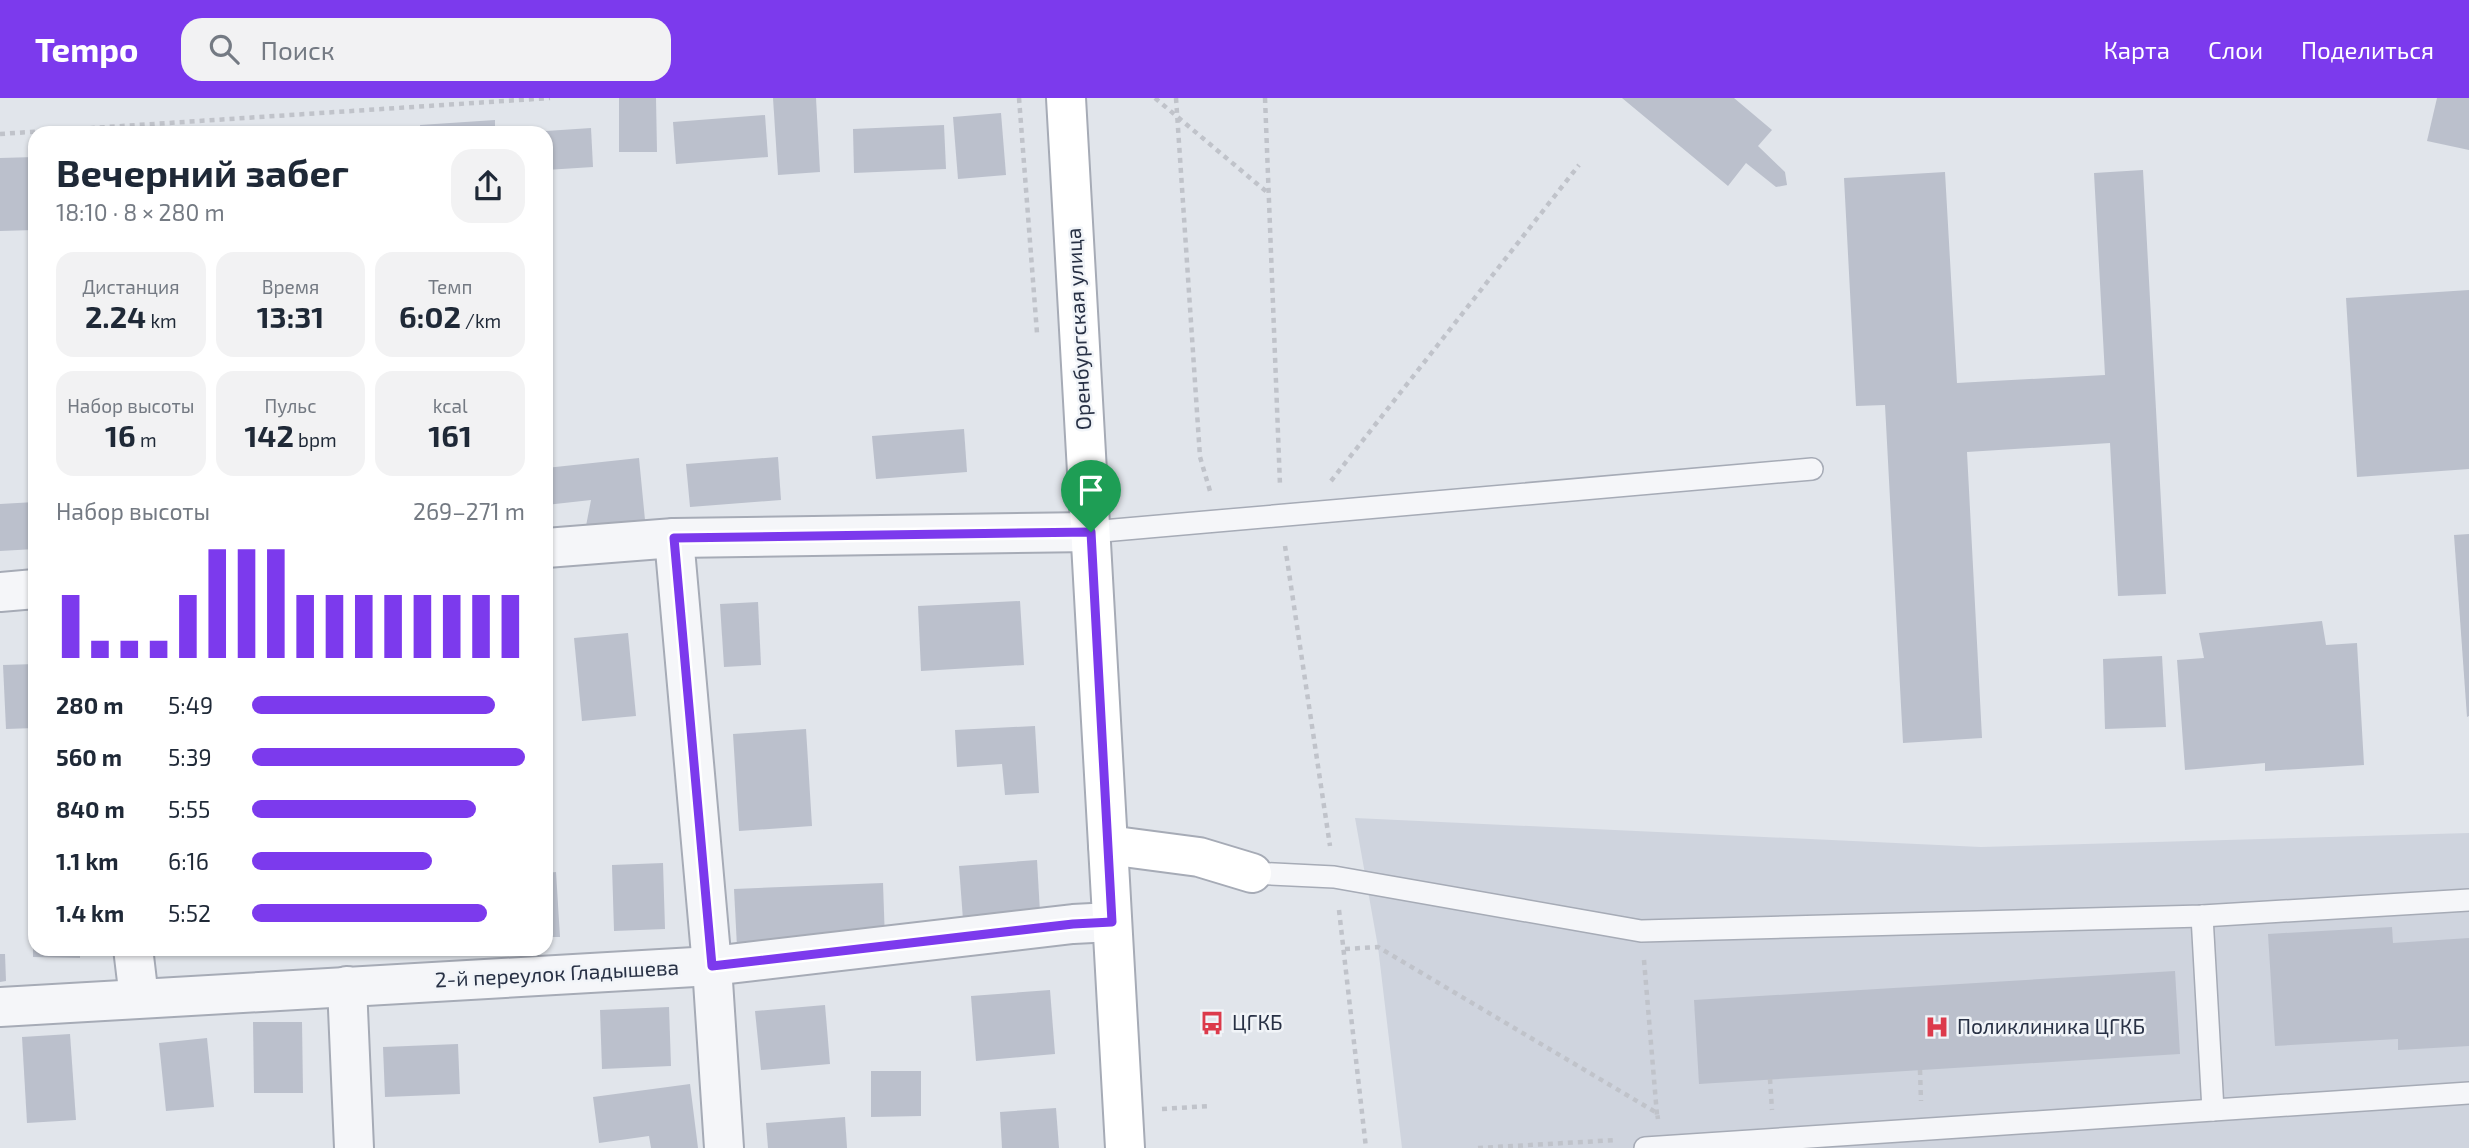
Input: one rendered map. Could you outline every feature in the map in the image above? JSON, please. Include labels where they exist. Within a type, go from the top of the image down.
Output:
[{"type":"street","name":"Оренбургская улица","points":[[1066,98],[1125,1148]]},
{"type":"street","points":[[553,547],[674,538],[1091,532]]},
{"type":"street","points":[[674,538],[712,966],[724,1148]]},
{"type":"street","points":[[0,592],[28,590]]},
{"type":"street","points":[[1108,845],[1199,857],[1252,873]]},
{"type":"street","name":"2-й переулок Гладышева","points":[[0,1007],[712,966],[1073,924],[1112,922]]},
{"type":"street","points":[[134,956],[139,999]]},
{"type":"street","points":[[347,986],[354,1148]]},
{"type":"lane","points":[[1091,532],[1812,469]]},
{"type":"lane","points":[[1252,873],[1334,877],[1641,931],[2202,916],[2469,900]]},
{"type":"lane","points":[[2202,916],[2213,1110]]},
{"type":"lane","points":[[1645,1148],[2469,1093]]},
{"type":"path","points":[[122,126],[550,98]]},
{"type":"path","points":[[1155,98],[1269,193]]},
{"type":"path","points":[[1176,98],[1200,457],[1218,521]]},
{"type":"path","points":[[0,134],[28,132]]},
{"type":"path","points":[[1306,513],[1579,165]]},
{"type":"path","points":[[1334,877],[1345,949],[1366,1148]]},
{"type":"path","points":[[1641,931],[1658,1125]]},
{"type":"path","points":[[1345,949],[1378,947],[1657,1113]]},
{"type":"path","points":[[1770,1079],[1773,1122]]},
{"type":"shaded area","points":[[1355,818],[1981,847],[2469,833],[2469,1148],[1402,1148],[1378,947]]},
{"type":"building","points":[[619,98],[656,98],[657,152],[619,152]]},
{"type":"building","points":[[773,98],[816,98],[820,172],[778,175]]},
{"type":"building","points":[[1622,98],[1734,98],[1772,130],[1758,146],[1785,172],[1787,185],[1776,187],[1746,163],[1728,186]]},
{"type":"building","points":[[2437,98],[2469,98],[2469,150],[2427,141]]},
{"type":"building","points":[[1001,113],[1006,175],[958,179],[953,117]]},
{"type":"building","points":[[765,115],[768,157],[676,164],[673,122]]},
{"type":"building","points":[[495,120],[495,126],[420,125]]},
{"type":"building","points":[[944,125],[946,169],[854,173],[853,129]]},
{"type":"building","points":[[591,128],[593,167],[553,170],[553,131]]},
{"type":"building","points":[[28,157],[28,230],[0,231],[0,158]]},
{"type":"building","points":[[2143,170],[2166,594],[2118,596],[2110,443],[1967,452],[1982,738],[1903,743],[1885,405],[1856,406],[1844,178],[1945,172],[1957,383],[2105,375],[2094,173]]},
{"type":"building","points":[[2469,290],[2469,469],[2357,477],[2346,298]]},
{"type":"building","points":[[964,429],[967,472],[876,479],[872,436]]},
{"type":"building","points":[[778,457],[781,500],[690,507],[686,464]]},
{"type":"building","points":[[639,458],[645,520],[586,526],[591,500],[553,504],[553,467]]},
{"type":"building","points":[[28,502],[28,549],[0,551],[0,504]]},
{"type":"building","points":[[2469,534],[2469,716],[2467,717],[2454,535]]},
{"type":"building","points":[[1020,601],[1024,665],[921,671],[918,606]]},
{"type":"building","points":[[758,602],[761,665],[724,667],[720,604]]},
{"type":"building","points":[[2322,621],[2326,645],[2357,643],[2364,765],[2265,771],[2265,763],[2185,770],[2177,660],[2204,658],[2199,633]]},
{"type":"building","points":[[628,633],[636,716],[582,721],[574,638]]},
{"type":"building","points":[[2162,656],[2166,727],[2105,729],[2103,659]]},
{"type":"building","points":[[28,664],[28,728],[6,729],[3,665]]},
{"type":"building","points":[[1035,726],[1039,793],[1005,795],[1002,764],[957,767],[955,730]]},
{"type":"building","points":[[806,729],[812,826],[739,831],[733,734]]},
{"type":"building","points":[[1037,860],[1040,913],[963,920],[959,866]]},
{"type":"building","points":[[663,863],[665,929],[614,931],[612,865]]},
{"type":"building","points":[[553,872],[556,872],[560,937],[553,937]]},
{"type":"building","points":[[883,883],[885,941],[737,947],[734,889]]},
{"type":"building","points":[[2392,927],[2393,943],[2469,938],[2469,1046],[2398,1050],[2398,1039],[2275,1046],[2268,934]]},
{"type":"building","points":[[0,954],[5,954],[6,981],[0,982]]},
{"type":"building","points":[[80,956],[80,958],[33,957]]},
{"type":"building","name":"Поликлиника ЦГКБ","points":[[2175,971],[2180,1054],[1699,1084],[1694,1000]]},
{"type":"building","points":[[1050,990],[1055,1054],[976,1061],[971,996]]},
{"type":"building","points":[[825,1005],[830,1064],[761,1070],[755,1011]]},
{"type":"building","points":[[669,1007],[671,1066],[602,1069],[600,1010]]},
{"type":"building","points":[[253,1022],[302,1022],[303,1093],[254,1093]]},
{"type":"building","points":[[70,1034],[76,1120],[27,1123],[22,1037]]},
{"type":"building","points":[[207,1038],[214,1107],[166,1111],[159,1043]]},
{"type":"building","points":[[458,1044],[460,1094],[385,1097],[383,1047]]},
{"type":"building","points":[[871,1071],[921,1071],[921,1116],[871,1117]]},
{"type":"building","points":[[690,1084],[698,1148],[651,1148],[649,1136],[599,1143],[593,1097]]},
{"type":"building","points":[[1056,1108],[1059,1148],[1002,1148],[1000,1112]]},
{"type":"building","points":[[845,1117],[847,1148],[768,1148],[766,1123]]},
{"type":"place","name":"ЦГКБ","points":[[1212,1023]]},
{"type":"place","name":"Поликлиника ЦГКБ","points":[[1937,1027]]},
{"type":"route","points":[[1091,532],[1112,922],[1073,924],[712,966],[674,538],[1091,532]]}]
